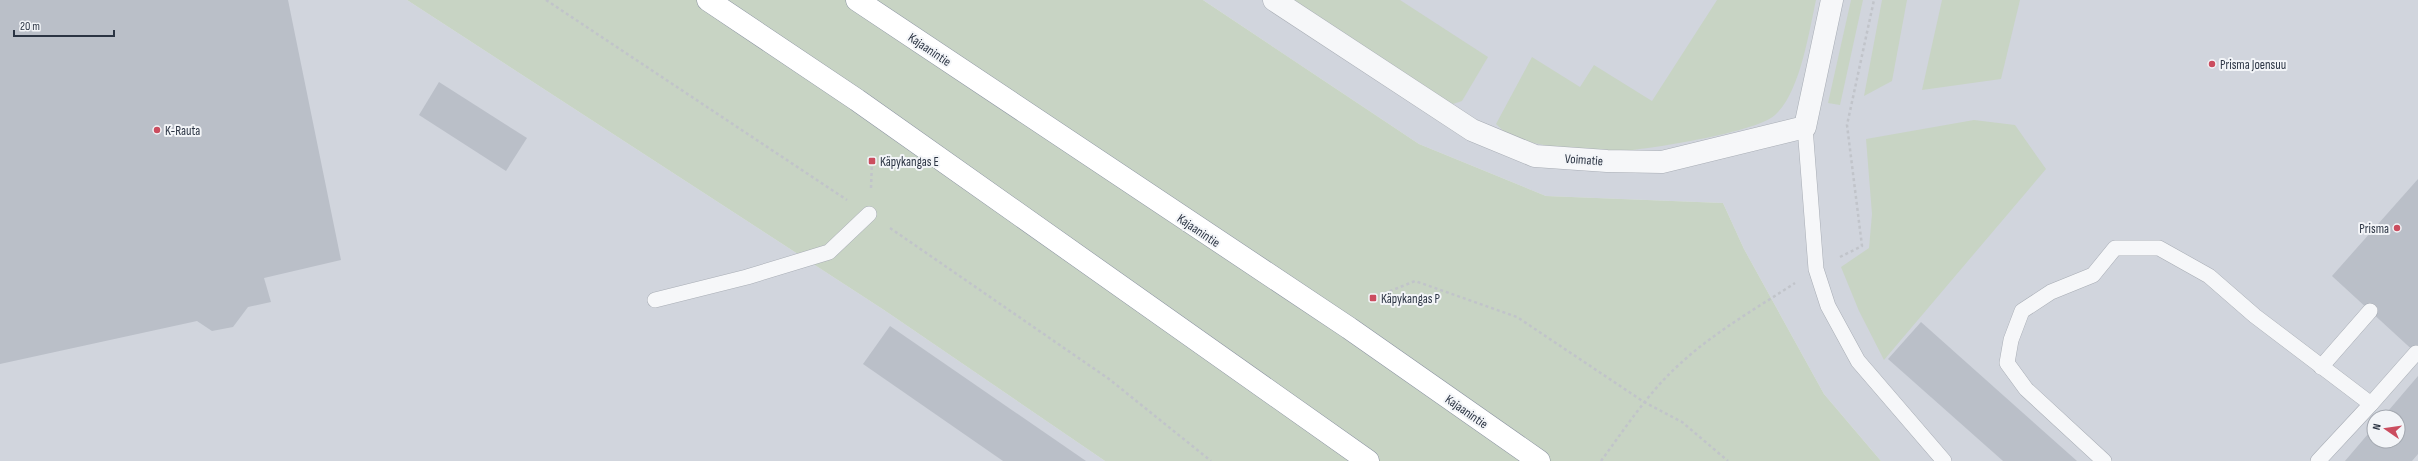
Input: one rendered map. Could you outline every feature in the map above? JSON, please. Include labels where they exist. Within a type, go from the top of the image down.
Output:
[{"type":"highway","points":[[708,0],[857,100],[1368,461]]},
{"type":"highway","name":"Kajaanintie","points":[[857,0],[1349,328],[1539,461]]},
{"type":"street","points":[[878,0],[902,30]]},
{"type":"street","name":"Voimatie","points":[[1274,0],[1472,130],[1536,156],[1662,162],[1806,127]]},
{"type":"street","points":[[1806,127],[1832,0]]},
{"type":"lane","points":[[1806,127],[1816,269],[1828,306],[1858,361],[1944,461]]},
{"type":"lane","points":[[655,300],[747,277],[829,252],[869,214]]},
{"type":"lane","points":[[2104,461],[2026,389],[2006,363],[2011,340],[2022,312],[2051,292],[2092,275],[2115,248],[2159,248],[2209,276],[2321,367],[2371,404]]},
{"type":"lane","points":[[2321,367],[2370,311]]},
{"type":"lane","points":[[2318,461],[2416,353]]},
{"type":"path","points":[[1601,461],[1644,402],[1682,362],[1706,342],[1816,269],[1862,246],[1847,125],[1874,0]]},
{"type":"path","points":[[1373,298],[1415,281],[1517,318],[1644,402],[1682,422],[1728,461]]},
{"type":"shaded area","points":[[0,0],[407,0],[884,310],[1105,461],[0,461]]},
{"type":"shaded area","points":[[1203,0],[2418,0],[2418,461],[1881,461],[1824,394],[1744,249],[1723,203],[1546,196],[1419,144]]},
{"type":"green space","points":[[407,0],[1203,0],[1419,144],[1546,196],[1723,203],[1744,249],[1824,394],[1881,461],[1105,461],[884,310]]},
{"type":"green space","points":[[1288,0],[1400,0],[1488,57],[1462,101],[1453,104],[1387,65]]},
{"type":"green space","points":[[1717,0],[1816,0],[1807,45],[1791,92],[1784,105],[1775,115],[1763,122],[1717,136],[1688,142],[1631,150],[1593,153],[1517,139],[1502,130],[1496,124],[1532,57],[1580,87],[1594,65],[1652,101]]},
{"type":"green space","points":[[1851,0],[1863,0],[1840,105],[1828,103]]},
{"type":"green space","points":[[1882,0],[1907,0],[1892,81],[1864,96]]},
{"type":"green space","points":[[1942,0],[2020,0],[2001,79],[1922,90]]},
{"type":"green space","points":[[1974,120],[2015,125],[2046,169],[1884,360],[1859,311],[1841,267],[1869,248],[1872,214],[1866,139]]},
{"type":"building","name":"K-Rauta","points":[[0,0],[288,0],[341,260],[264,278],[271,302],[248,307],[233,327],[212,331],[197,321],[0,364]]},
{"type":"building","points":[[439,82],[527,138],[506,171],[419,115]]},
{"type":"building","name":"Prisma","points":[[2418,179],[2418,355],[2332,276]]},
{"type":"building","points":[[1921,322],[2077,461],[2003,461],[1888,359]]},
{"type":"building","points":[[890,326],[1086,461],[1003,461],[863,364]]},
{"type":"building","points":[[2418,376],[2418,454],[2412,461],[2345,461],[2366,436],[2366,449],[2406,449],[2406,409],[2390,409]]},
{"type":"place","name":"Prisma Joensuu","points":[[2212,64]]},
{"type":"place","name":"K-Rauta","points":[[157,130]]},
{"type":"place","name":"Käpykangas E","points":[[872,161]]},
{"type":"place","name":"Prisma","points":[[2397,228]]},
{"type":"place","name":"Käpykangas P","points":[[1373,298]]}]
